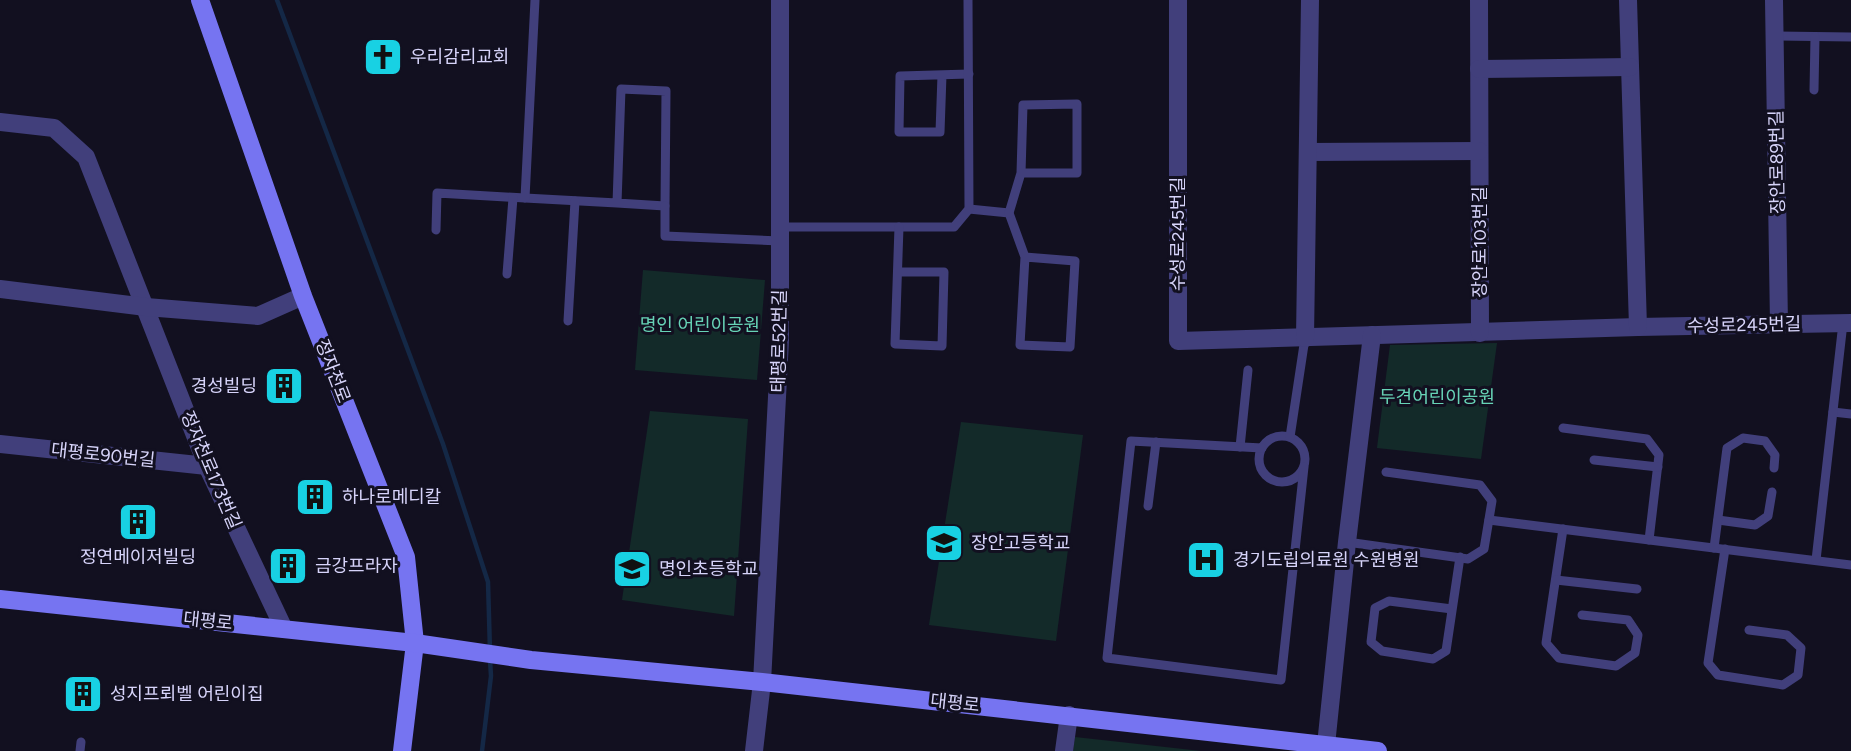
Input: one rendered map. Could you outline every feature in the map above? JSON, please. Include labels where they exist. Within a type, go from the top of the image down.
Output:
[{"type":"street","name":"정자천로","points":[[200,0],[303,296],[406,557],[415,643],[402,751]]},
{"type":"street","name":"태평로52번길","points":[[754,751],[762,682],[778,377],[780,0]]},
{"type":"street","name":"수성로245번길","points":[[1178,0],[1178,341],[1847,323]]},
{"type":"street","points":[[1305,338],[1310,0]]},
{"type":"street","name":"장안로103번길","points":[[1479,0],[1480,333]]},
{"type":"street","points":[[1628,0],[1638,327]]},
{"type":"street","name":"장안로89번길","points":[[1774,0],[1779,325]]},
{"type":"street","points":[[1479,69],[1630,67]]},
{"type":"street","name":"정자천로173번길","points":[[0,122],[54,128],[86,157],[207,466],[284,629]]},
{"type":"street","points":[[1308,152],[1479,150]]},
{"type":"street","points":[[0,289],[146,307],[258,316],[303,296]]},
{"type":"street","points":[[1326,745],[1371,335]]},
{"type":"street","name":"대평로90번길","points":[[0,444],[207,466]]},
{"type":"street","name":"대평로","points":[[0,599],[415,643],[531,660],[1069,715],[1307,747],[1326,745],[1378,751]]},
{"type":"street","points":[[1064,751],[1069,715]]},
{"type":"lane","points":[[525,198],[535,0]]},
{"type":"lane","points":[[617,203],[621,89],[666,91],[665,236],[954,227],[969,209],[968,0]]},
{"type":"lane","points":[[1775,36],[1851,37]]},
{"type":"lane","points":[[1814,90],[1815,37]]},
{"type":"lane","points":[[942,75],[940,132],[899,132],[900,76],[969,74]]},
{"type":"lane","points":[[1021,173],[1077,173],[1077,104],[1023,105],[1021,173],[1009,213],[1025,257],[1020,345],[1070,347],[1074,261],[1025,257]]},
{"type":"lane","points":[[436,230],[437,193],[666,206]]},
{"type":"lane","points":[[507,274],[513,198]]},
{"type":"lane","points":[[568,321],[575,201]]},
{"type":"lane","points":[[969,209],[1009,213]]},
{"type":"lane","points":[[898,272],[944,272],[942,346],[895,344],[898,272],[900,227]]},
{"type":"lane","points":[[1816,560],[1833,412],[1847,323]]},
{"type":"lane","points":[[1290,437],[1305,338]]},
{"type":"lane","points":[[1240,447],[1248,370]]},
{"type":"lane","points":[[1833,412],[1851,414]]},
{"type":"lane","points":[[1563,428],[1647,439],[1659,455],[1649,540]]},
{"type":"lane","points":[[1262,448],[1131,441],[1107,659],[1281,680],[1304,467],[1304,452],[1296,440],[1282,436],[1266,442],[1259,456],[1262,472],[1268,478],[1282,483],[1296,478],[1304,467]]},
{"type":"lane","points":[[1714,548],[1727,448],[1743,438],[1765,441],[1775,455],[1774,468]]},
{"type":"lane","points":[[1148,506],[1156,442]]},
{"type":"lane","points":[[1594,460],[1658,467]]},
{"type":"lane","points":[[1347,542],[1468,559],[1484,549],[1492,501],[1480,485],[1386,472]]},
{"type":"lane","points":[[1718,520],[1755,525],[1768,516],[1772,492]]},
{"type":"lane","points":[[1489,520],[1851,565]]},
{"type":"lane","points":[[1563,529],[1546,643],[1559,658],[1616,666],[1635,653],[1638,635],[1628,620],[1582,615]]},
{"type":"lane","points":[[1725,549],[1708,663],[1718,675],[1783,685],[1798,675],[1801,648],[1787,635],[1749,630]]},
{"type":"lane","points":[[1452,608],[1390,601],[1375,608],[1371,642],[1382,651],[1433,659],[1446,651],[1460,557]]},
{"type":"lane","points":[[1556,580],[1637,589]]},
{"type":"green space","name":"명인 어린이공원","points":[[643,270],[765,280],[757,380],[635,370]]},
{"type":"green space","name":"두견어린이공원","points":[[1497,343],[1481,459],[1377,448],[1390,345]]},
{"type":"green space","points":[[650,411],[748,419],[734,616],[622,600]]},
{"type":"green space","points":[[961,422],[1083,435],[1056,641],[929,625]]},
{"type":"green space","points":[[1075,737],[1201,751],[1073,751]]},
{"type":"waterway","points":[[277,0],[443,444],[488,582],[490,651]]},
{"type":"waterway","points":[[482,751],[491,676],[490,660]]},
{"type":"place","name":"우리감리교회","points":[[383,57]]},
{"type":"place","name":"경성빌딩","points":[[284,386]]},
{"type":"place","name":"하나로메디칼","points":[[315,497]]},
{"type":"place","name":"정연메이저빌딩","points":[[138,522]]},
{"type":"place","name":"장안고등학교","points":[[944,543]]},
{"type":"place","name":"경기도립의료원 수원병원","points":[[1206,560]]},
{"type":"place","name":"금강프라자","points":[[288,566]]},
{"type":"place","name":"명인초등학교","points":[[632,569]]},
{"type":"place","name":"성지프뢰벨 어린이집","points":[[83,694]]}]
